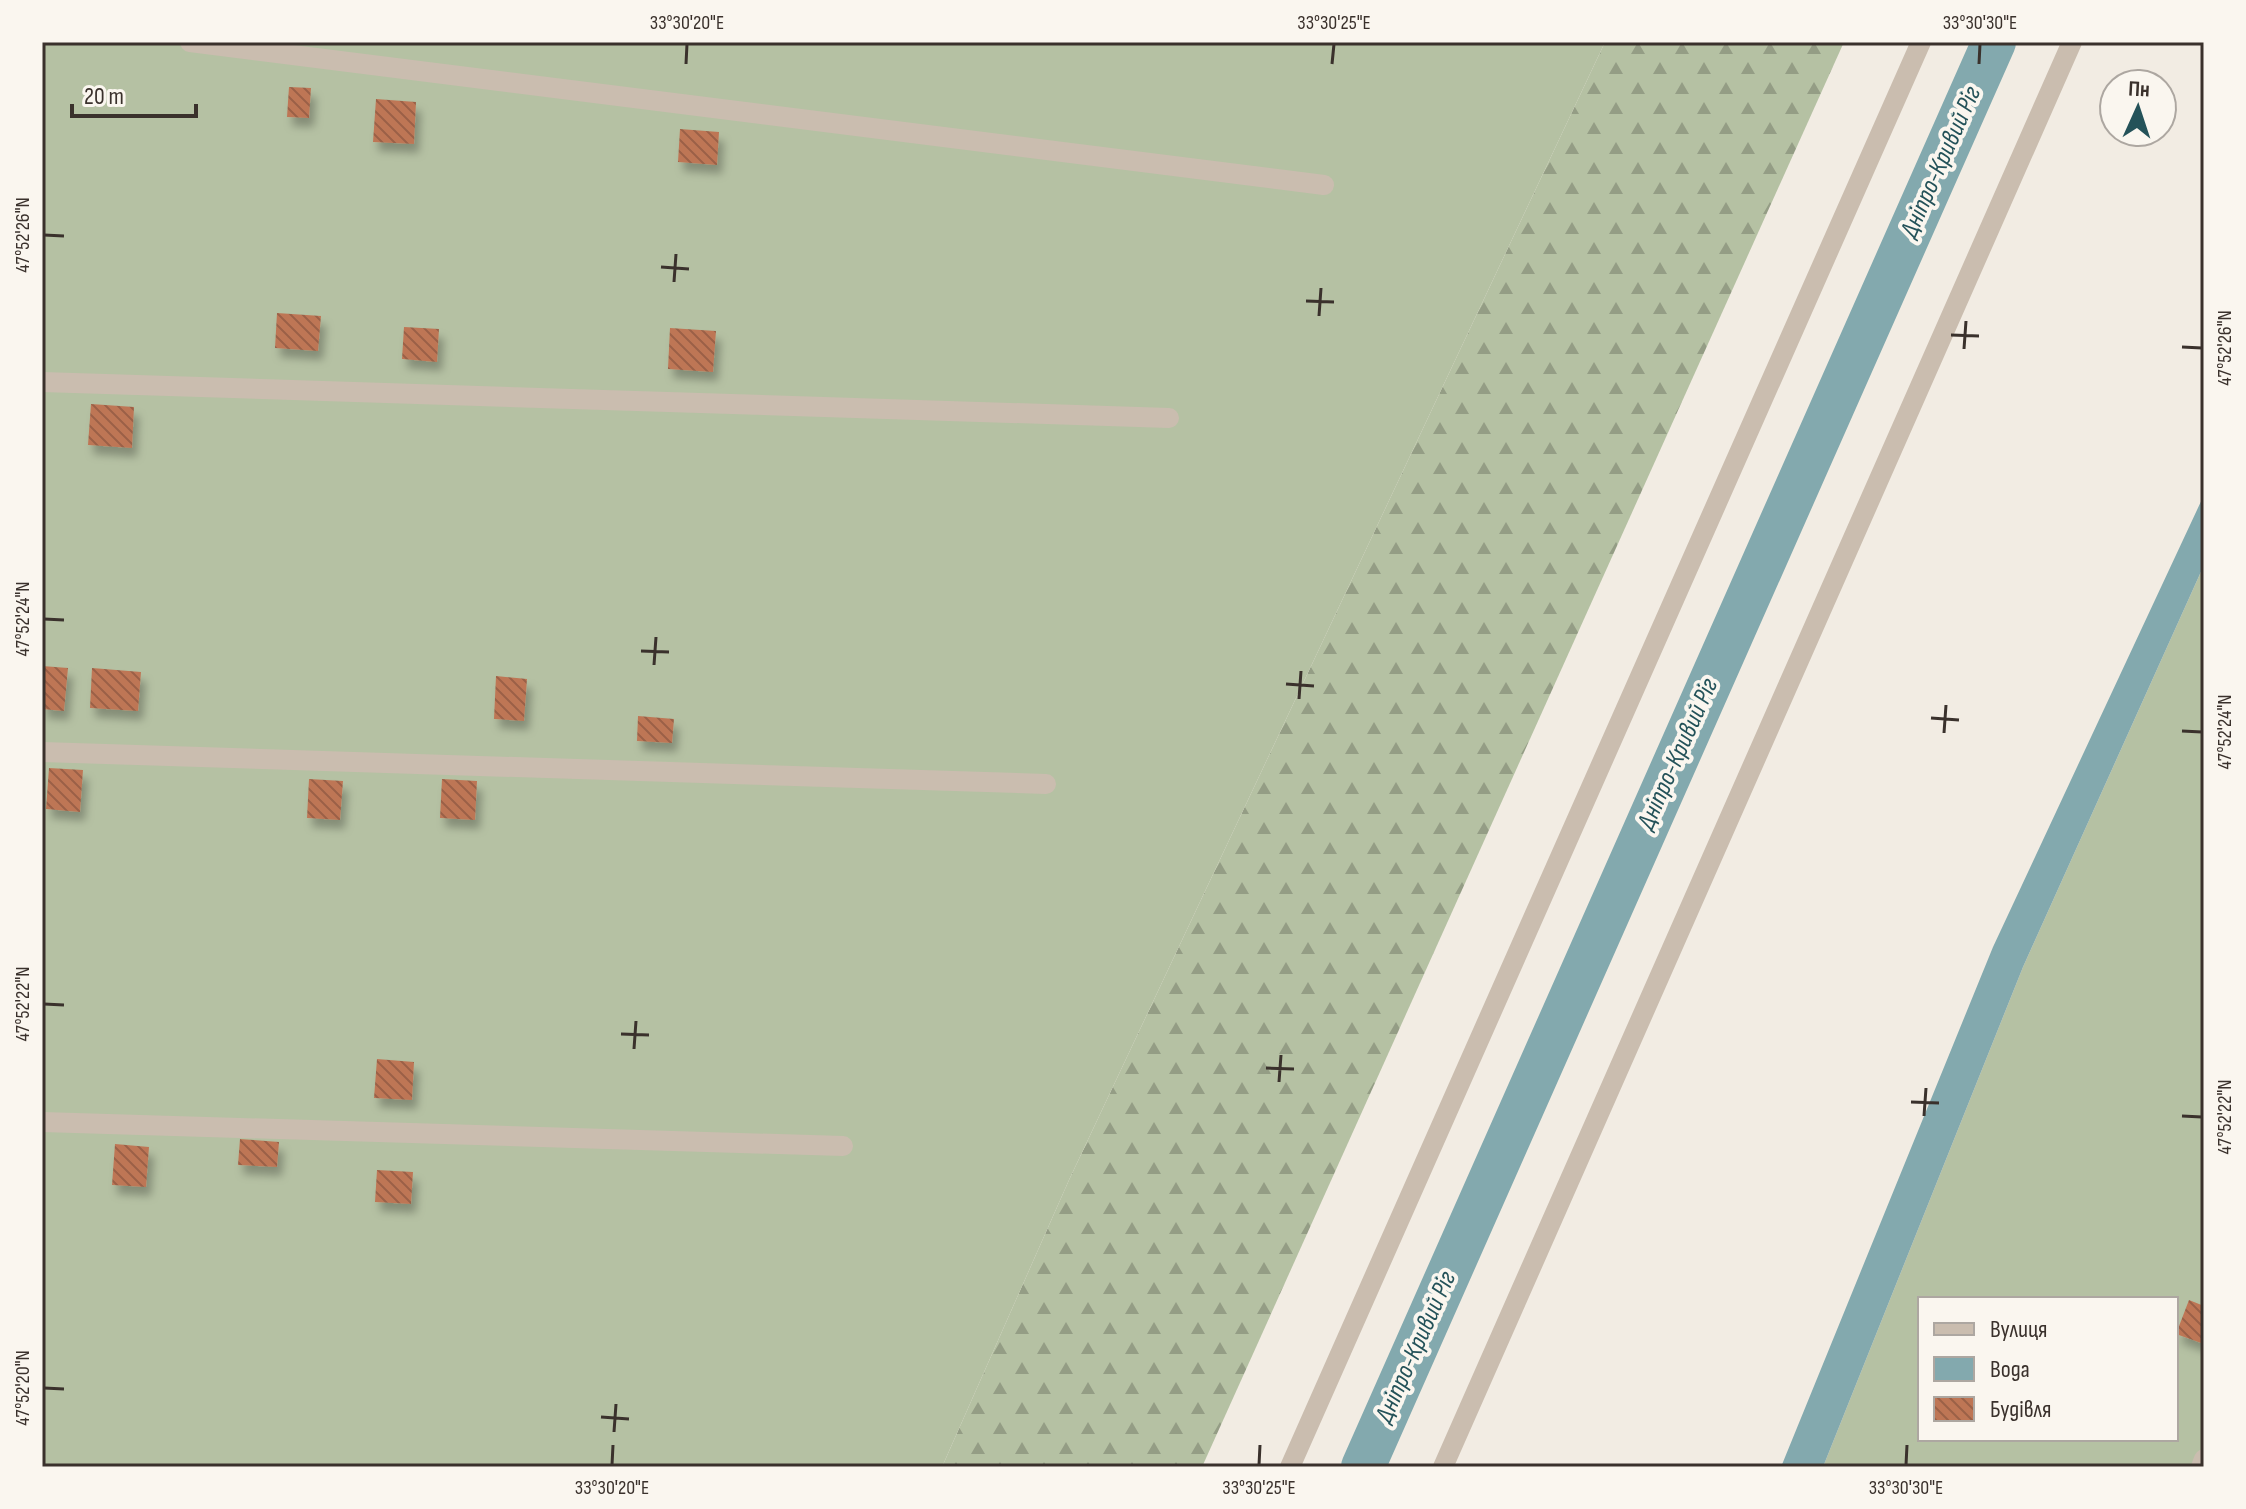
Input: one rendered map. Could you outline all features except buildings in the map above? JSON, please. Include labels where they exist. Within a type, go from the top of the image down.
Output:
[{"type":"street","points":[[190,42],[1324,185]]},
{"type":"street","points":[[1290,1467],[1921,42]]},
{"type":"street","points":[[1443,1467],[2072,42]]},
{"type":"street","points":[[42,382],[1169,418]]},
{"type":"street","points":[[42,752],[1046,784]]},
{"type":"street","points":[[42,1122],[843,1146]]},
{"type":"street","points":[[2201,1467],[2204,1459]]},
{"type":"green space","points":[[42,42],[1605,42],[1069,1180],[942,1467],[42,1467]]},
{"type":"green space","points":[[1605,42],[1844,42],[1202,1467],[942,1467],[1069,1180]]},
{"type":"green space","points":[[2204,565],[2204,1467],[1823,1467],[2023,967]]},
{"type":"water","points":[[2204,495],[2204,565],[2023,967],[1823,1467],[1781,1467],[1993,947]]},
{"type":"waterway","name":"Дніпро-Кривий Ріг","points":[[1363,1467],[1994,42]]}]
